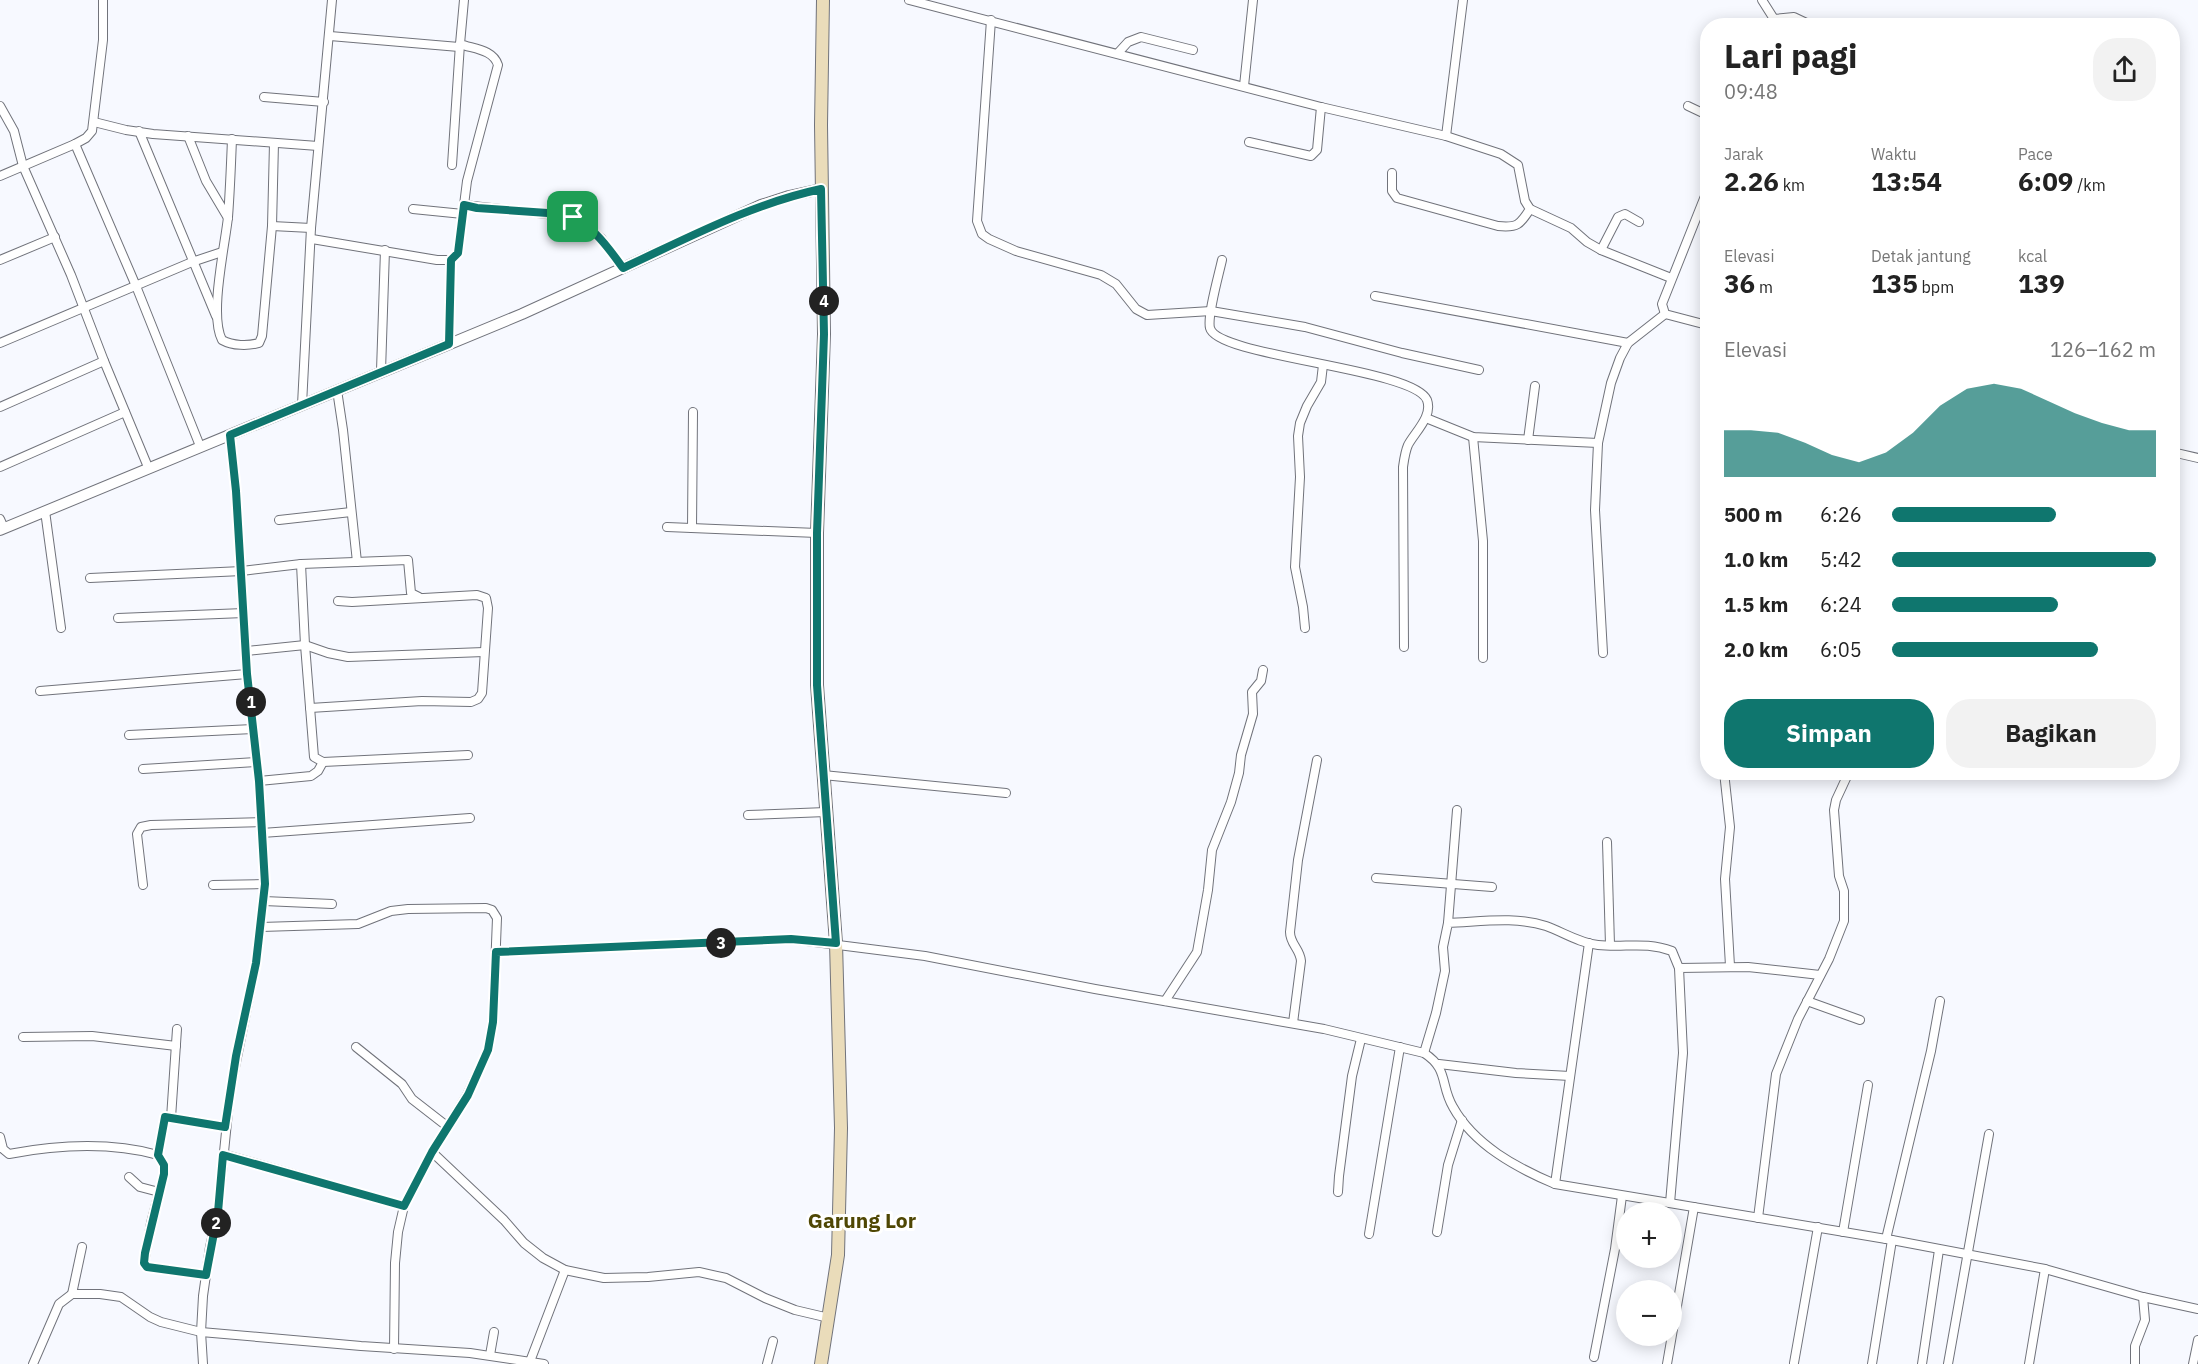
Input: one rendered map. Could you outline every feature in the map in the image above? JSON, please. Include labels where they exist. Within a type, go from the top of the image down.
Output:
[{"type":"main road","points":[[821,1364],[839,1233],[841,1128],[836,943],[817,685],[817,533],[824,324],[821,189],[823,0]]},
{"type":"street","points":[[0,176],[75,144],[89,135],[94,122],[102,40],[103,0]]},
{"type":"street","points":[[302,405],[311,228],[332,0]]},
{"type":"street","points":[[452,165],[460,28],[464,0]]},
{"type":"street","points":[[909,0],[1321,107],[1446,136],[1501,154],[1515,162],[1520,170],[1525,201],[1530,209],[1571,228],[1587,242],[1601,250],[1671,278]]},
{"type":"street","points":[[1244,86],[1253,0]]},
{"type":"street","points":[[1446,136],[1463,0]]},
{"type":"street","points":[[1762,0],[1772,18]]},
{"type":"street","points":[[991,20],[977,220],[982,234],[989,240],[1016,251],[1101,275],[1116,284],[1136,309],[1147,315],[1211,311],[1305,327],[1402,354],[1479,370]]},
{"type":"street","points":[[330,36],[459,45],[489,53],[496,58],[498,65],[467,181],[458,253],[451,260],[449,344]]},
{"type":"street","points":[[1118,53],[1128,42],[1141,37],[1193,50]]},
{"type":"street","points":[[264,97],[324,102]]},
{"type":"street","points":[[0,106],[4,123],[18,140],[24,166],[148,467]]},
{"type":"street","points":[[1688,106],[1700,112]]},
{"type":"street","points":[[1249,142],[1311,156],[1317,150],[1321,107]]},
{"type":"street","points":[[94,122],[139,132],[318,146]]},
{"type":"street","points":[[139,132],[216,316],[219,333],[222,339],[236,344],[253,345],[259,343],[262,336],[272,226],[274,143]]},
{"type":"street","points":[[188,136],[206,181],[228,218]]},
{"type":"street","points":[[216,316],[222,252],[228,218],[232,139]]},
{"type":"street","points":[[75,144],[136,286],[200,446]]},
{"type":"street","points":[[1392,173],[1392,191],[1397,198],[1498,226],[1513,228],[1522,222],[1530,209]]},
{"type":"street","points":[[1,525],[45,511],[522,314],[761,206],[789,196],[821,189]]},
{"type":"street","points":[[413,209],[477,208],[562,214],[573,217],[601,238],[623,268]]},
{"type":"street","points":[[1665,314],[1663,298],[1700,208]]},
{"type":"street","points":[[1601,250],[1618,217],[1625,214],[1638,222]]},
{"type":"street","points":[[272,226],[311,228]]},
{"type":"street","points":[[0,260],[55,237]]},
{"type":"street","points":[[312,238],[437,260],[451,260]]},
{"type":"street","points":[[381,371],[385,250]]},
{"type":"street","points":[[0,343],[192,262],[222,252]]},
{"type":"street","points":[[1222,260],[1211,311],[1210,328],[1214,336],[1225,341],[1413,387],[1427,400],[1426,418],[1407,448],[1403,467],[1404,647]]},
{"type":"street","points":[[1375,296],[1628,343]]},
{"type":"street","points":[[1665,314],[1700,323]]},
{"type":"street","points":[[1603,653],[1594,510],[1598,443],[1613,376],[1628,343],[1665,314]]},
{"type":"street","points":[[0,407],[104,361]]},
{"type":"street","points":[[1305,628],[1295,567],[1300,477],[1298,436],[1300,423],[1321,382],[1323,365]]},
{"type":"street","points":[[1528,440],[1534,386]]},
{"type":"street","points":[[337,390],[357,562]]},
{"type":"street","points":[[0,467],[125,412]]},
{"type":"street","points":[[692,528],[693,412]]},
{"type":"street","points":[[1426,418],[1473,437],[1598,443]]},
{"type":"street","points":[[203,1364],[201,1332],[206,1275],[218,1212],[225,1127],[261,927],[265,884],[259,781],[247,674],[242,571],[230,435]]},
{"type":"street","points":[[1473,437],[1483,541],[1483,658]]},
{"type":"street","points":[[2180,454],[2198,458]]},
{"type":"street","points":[[45,511],[61,628]]},
{"type":"street","points":[[279,520],[351,512]]},
{"type":"street","points":[[668,527],[817,533]]},
{"type":"street","points":[[90,578],[242,571],[301,564],[408,560],[411,593],[419,597]]},
{"type":"street","points":[[301,564],[312,751],[317,760],[323,762],[468,754]]},
{"type":"street","points":[[310,708],[422,701],[471,702],[478,699],[482,693],[488,608],[486,598],[477,595],[338,601]]},
{"type":"street","points":[[118,618],[244,613]]},
{"type":"street","points":[[247,651],[304,645],[348,657],[484,652]]},
{"type":"street","points":[[1165,1000],[1197,952],[1208,890],[1212,850],[1231,802],[1252,714],[1252,692],[1261,681],[1263,670]]},
{"type":"street","points":[[39,691],[247,674]]},
{"type":"street","points":[[129,735],[253,729]]},
{"type":"street","points":[[1293,1023],[1301,961],[1299,951],[1292,944],[1290,932],[1300,852],[1317,759]]},
{"type":"street","points":[[142,769],[256,762]]},
{"type":"street","points":[[259,781],[311,776],[318,771],[323,762]]},
{"type":"street","points":[[823,775],[1006,793]]},
{"type":"street","points":[[1725,780],[1730,827],[1725,879],[1730,966]]},
{"type":"street","points":[[1758,1218],[1776,1074],[1807,1001],[1840,936],[1844,921],[1844,891],[1839,876],[1834,810],[1845,780]]},
{"type":"street","points":[[1424,1053],[1436,1014],[1445,971],[1443,947],[1448,923],[1458,810]]},
{"type":"street","points":[[748,815],[826,813]]},
{"type":"street","points":[[262,833],[470,818]]},
{"type":"street","points":[[143,885],[137,834],[141,827],[261,822]]},
{"type":"street","points":[[1607,842],[1610,945]]},
{"type":"street","points":[[1376,878],[1492,887]]},
{"type":"street","points":[[213,885],[265,884]]},
{"type":"street","points":[[264,901],[332,904]]},
{"type":"street","points":[[261,927],[358,924],[391,911],[408,909],[486,908],[492,910],[497,918],[493,1022],[488,1050],[468,1095],[432,1152],[404,1206],[398,1232],[395,1263],[394,1349]]},
{"type":"street","points":[[1448,923],[1496,920],[1540,924],[1589,944],[1640,944],[1672,951],[1679,968],[1683,1053],[1670,1202]]},
{"type":"street","points":[[496,952],[791,939],[836,943],[925,956],[1095,989],[1293,1023],[1424,1053],[1439,1064],[1516,1073],[1570,1076]]},
{"type":"street","points":[[1555,1184],[1589,944]]},
{"type":"street","points":[[1679,968],[1730,966],[1820,975]]},
{"type":"street","points":[[1807,1001],[1860,1020]]},
{"type":"street","points":[[1872,1364],[1889,1239],[1940,1001]]},
{"type":"street","points":[[171,1118],[177,1029]]},
{"type":"street","points":[[23,1037],[92,1036],[176,1046]]},
{"type":"street","points":[[1338,1192],[1352,1076],[1361,1039]]},
{"type":"street","points":[[356,1047],[402,1084],[412,1099],[448,1127]]},
{"type":"street","points":[[1369,1234],[1400,1047]]},
{"type":"street","points":[[1439,1064],[1448,1097],[1462,1119],[1496,1152],[1532,1174],[1555,1184],[1663,1202]]},
{"type":"street","points":[[1844,1232],[1868,1085]]},
{"type":"street","points":[[206,1275],[146,1266],[145,1253],[165,1169],[158,1155],[165,1117],[225,1127]]},
{"type":"street","points":[[1437,1232],[1448,1165],[1462,1119]]},
{"type":"street","points":[[1948,1364],[1989,1134]]},
{"type":"street","points":[[0,1137],[3,1149],[9,1154],[75,1146],[144,1151],[158,1155]]},
{"type":"street","points":[[432,1152],[504,1220],[524,1243],[543,1258],[565,1270],[604,1278],[699,1272],[726,1278],[795,1310],[829,1318]]},
{"type":"street","points":[[223,1155],[404,1206]]},
{"type":"street","points":[[129,1177],[140,1187],[159,1192]]},
{"type":"street","points":[[1594,1357],[1615,1249],[1622,1196]]},
{"type":"street","points":[[1682,1206],[1889,1239],[2044,1269],[2143,1297],[2198,1309]]},
{"type":"street","points":[[1667,1364],[1694,1208]]},
{"type":"street","points":[[1794,1363],[1818,1227]]},
{"type":"street","points":[[72,1294],[82,1247]]},
{"type":"street","points":[[1922,1364],[1939,1250]]},
{"type":"street","points":[[2029,1364],[2044,1269]]},
{"type":"street","points":[[529,1363],[565,1270]]},
{"type":"street","points":[[33,1364],[59,1304],[72,1294],[121,1297],[160,1322],[201,1332],[490,1355],[543,1364]]},
{"type":"street","points":[[2135,1364],[2135,1346],[2145,1320],[2143,1297]]},
{"type":"street","points":[[490,1355],[494,1332]]},
{"type":"street","points":[[2193,1364],[2198,1340]]},
{"type":"street","points":[[767,1364],[773,1341]]},
{"type":"district","name":"Garung Lor","points":[[862,1221]]},
{"type":"route","points":[[821,189],[824,334],[817,533],[817,685],[836,943],[791,939],[496,952],[492,1037],[488,1050],[468,1095],[432,1152],[404,1206],[223,1155],[218,1212],[206,1275],[147,1267],[144,1263],[145,1253],[165,1169],[158,1155],[165,1117],[225,1127],[236,1056],[256,963],[264,901],[259,781],[247,674],[242,571],[230,435],[449,344],[451,260],[458,253],[464,205],[573,217],[601,238],[623,268],[761,206],[789,196],[821,189]]}]
